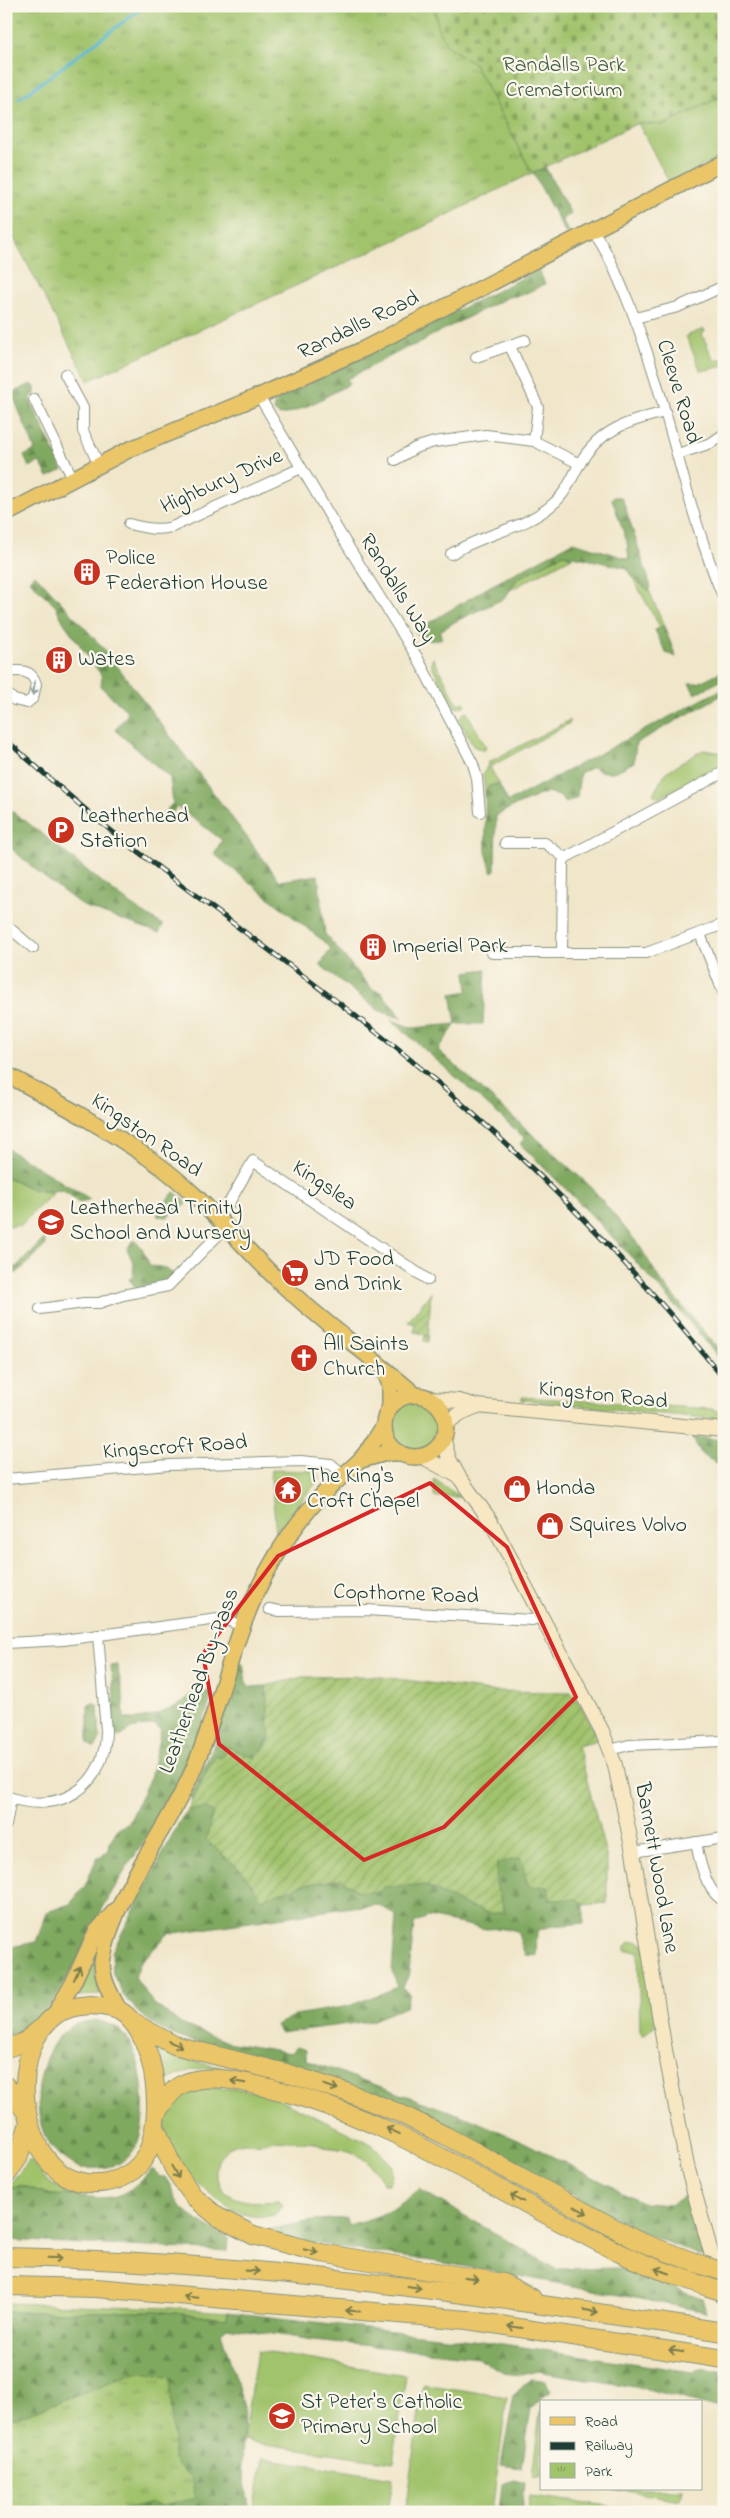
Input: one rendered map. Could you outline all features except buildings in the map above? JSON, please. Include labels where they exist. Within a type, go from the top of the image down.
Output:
[{"type":"highway","points":[[716,2289],[621,2254],[544,2214],[437,2152],[391,2130],[342,2110],[280,2090],[227,2080],[195,2081],[181,2085],[166,2098],[156,2120],[141,2164],[129,2174],[118,2179],[95,2183],[74,2179],[46,2160],[34,2140],[28,2119],[25,2092],[33,2044],[50,2020],[75,2006],[90,2004],[125,2016],[174,2044],[286,2073],[349,2093],[399,2113],[446,2136],[638,2241],[724,2272]]},
{"type":"highway","points":[[125,2016],[148,2052],[155,2085],[156,2120],[174,2169],[194,2197],[218,2217],[253,2235],[321,2253],[503,2283],[543,2304]]},
{"type":"highway","name":"Leatherhead By-Pass","points":[[6,2048],[23,2043],[50,2020]]},
{"type":"highway","points":[[6,2086],[28,2119],[18,2158],[6,2176]]},
{"type":"highway","points":[[6,2257],[103,2260],[328,2277],[543,2304],[724,2332]]},
{"type":"highway","points":[[6,2286],[96,2288],[467,2320],[724,2359]]},
{"type":"main road","name":"Randalls Road","points":[[6,514],[143,444],[259,396],[364,349],[724,162]]},
{"type":"main road","name":"Kingston Road","points":[[6,1074],[80,1115],[153,1161],[190,1190],[309,1308],[384,1369],[398,1377],[415,1395]]},
{"type":"main road","points":[[361,1460],[384,1426],[390,1408],[389,1377],[384,1369]]},
{"type":"main road","points":[[361,1460],[386,1453],[421,1456],[434,1449],[444,1431],[441,1410],[430,1399],[415,1395],[396,1401],[390,1408]]},
{"type":"main road","points":[[384,1426],[388,1442],[400,1453]]},
{"type":"main road","name":"Leatherhead By-Pass","points":[[50,2020],[73,1983],[96,1932],[117,1908],[191,1776],[211,1723],[241,1626],[260,1584],[287,1539],[304,1516],[343,1474],[361,1460]]},
{"type":"main road","name":"Leatherhead By-Pass","points":[[117,1908],[102,1960],[106,1983],[125,2016]]},
{"type":"street","name":"Cleeve Road","points":[[594,231],[603,244],[635,318],[678,454],[703,547],[724,599]]},
{"type":"street","points":[[635,318],[678,307],[724,286]]},
{"type":"street","points":[[476,357],[525,340]]},
{"type":"street","points":[[510,346],[538,408],[534,441]]},
{"type":"street","points":[[65,374],[83,408],[83,431],[99,465]]},
{"type":"street","name":"Randalls Way","points":[[259,396],[301,468],[418,657],[473,764],[477,778],[480,812]]},
{"type":"street","points":[[34,399],[73,479]]},
{"type":"street","points":[[451,554],[478,539],[528,521],[554,504],[572,479],[589,449],[610,430],[633,420],[665,412]]},
{"type":"street","points":[[678,454],[711,443],[724,434]]},
{"type":"street","points":[[395,460],[415,448],[450,438],[486,435],[534,441],[580,464]]},
{"type":"street","name":"Highbury Drive","points":[[129,524],[160,530],[172,527],[301,468]]},
{"type":"street","points":[[6,672],[23,671],[30,674],[36,684],[33,698],[27,703],[14,700],[6,693]]},
{"type":"street","points":[[562,953],[562,863],[565,858],[724,772]]},
{"type":"street","points":[[505,843],[545,843],[565,858]]},
{"type":"street","points":[[492,953],[646,953],[724,924]]},
{"type":"street","points":[[6,925],[33,948]]},
{"type":"street","points":[[700,934],[724,994]]},
{"type":"street","name":"Kingslea","points":[[221,1222],[226,1208],[253,1161],[428,1280]]},
{"type":"street","points":[[40,1308],[99,1303],[123,1295],[168,1286],[221,1222]]},
{"type":"street","name":"Kingston Road","points":[[430,1399],[460,1401],[477,1406],[721,1430]]},
{"type":"street","points":[[444,1431],[461,1413],[477,1406]]},
{"type":"street","name":"Barnett Wood Lane","points":[[444,1431],[449,1459],[459,1477],[490,1520],[610,1750],[620,1782],[633,1852],[663,2039],[687,2166],[724,2299]]},
{"type":"street","name":"Barnett Wood Lane","points":[[421,1456],[459,1477]]},
{"type":"street","name":"Kingscroft Road","points":[[6,1479],[179,1465],[273,1461],[324,1462],[331,1464],[343,1474]]},
{"type":"street","name":"Copthorne Road","points":[[269,1609],[280,1611],[376,1611],[532,1620],[542,1617]]},
{"type":"street","points":[[6,1643],[98,1635],[218,1619],[230,1621],[241,1626]]},
{"type":"street","points":[[6,1824],[8,1797],[36,1803],[62,1800],[77,1792],[90,1779],[101,1763],[106,1747],[106,1731],[98,1635]]},
{"type":"street","points":[[610,1750],[630,1744],[724,1741]]},
{"type":"street","points":[[633,1852],[724,1838]]},
{"type":"street","points":[[696,1842],[699,1857],[711,1888],[715,1895],[724,1901]]},
{"type":"highlighted area","points":[[430,1483],[507,1547],[576,1697],[444,1827],[364,1860],[219,1744],[203,1654],[278,1556]]},
{"type":"green space","points":[[6,6],[438,6],[435,13],[439,31],[449,48],[473,62],[532,173],[413,232],[88,381],[6,223]]},
{"type":"green space","points":[[428,6],[449,6],[510,103],[571,214],[562,219],[568,233],[566,234],[473,62],[451,45]]},
{"type":"green space","name":"Randalls Park Crematorium","points":[[438,6],[724,6],[724,95],[664,125],[638,123],[532,173],[473,62],[449,48],[439,31],[435,13]]},
{"type":"green space","points":[[724,95],[724,156],[669,182],[638,123],[664,125]]},
{"type":"green space","points":[[539,270],[545,284],[522,295],[508,297],[429,337],[423,342],[406,348],[347,379],[349,384],[305,407],[287,414],[279,415],[274,411],[274,405],[280,398]]},
{"type":"green space","points":[[704,329],[705,332],[702,334],[714,361],[724,358],[724,366],[701,371],[686,336]]},
{"type":"green space","points":[[31,384],[35,387],[35,394],[29,398],[63,470],[48,477],[40,462],[29,467],[24,456],[35,450],[12,393]]},
{"type":"green space","points":[[613,497],[621,497],[623,500],[651,587],[649,590],[638,582],[627,568],[564,554],[517,579],[505,598],[458,620],[440,631],[442,638],[427,640],[415,631],[487,588],[573,542],[629,559],[627,542],[612,499]]},
{"type":"green space","points":[[564,554],[572,557],[510,590],[517,579]]},
{"type":"green space","points":[[627,568],[638,582],[649,590],[664,626],[660,627]]},
{"type":"green space","points":[[35,574],[105,650],[280,881],[318,875],[325,934],[372,989],[381,992],[403,1019],[378,1010],[320,965],[331,949],[214,854],[222,840],[178,807],[163,821],[156,822],[173,803],[170,778],[115,730],[127,715],[127,711],[101,687],[102,676],[64,623],[56,607],[29,580]]},
{"type":"green space","points":[[664,626],[676,657],[666,653],[655,630]]},
{"type":"green space","points":[[433,658],[458,704],[464,702],[466,705],[458,708],[454,707],[431,664]]},
{"type":"green space","points":[[724,670],[724,679],[695,694],[689,683],[698,683]]},
{"type":"green space","points":[[724,688],[724,694],[636,743],[634,762],[624,768],[614,772],[604,772],[593,767],[580,773],[577,797],[566,803],[559,796],[547,792],[496,816],[495,870],[492,872],[486,852],[485,792],[489,786],[499,784],[508,802]]},
{"type":"green space","points":[[466,711],[486,747],[484,751],[473,746],[459,719]]},
{"type":"green space","points":[[570,720],[570,723],[490,767],[499,784],[489,786],[485,792],[483,775],[489,762]]},
{"type":"green space","points":[[703,750],[724,753],[724,763],[659,798],[653,794],[666,772]]},
{"type":"green space","points":[[6,807],[122,898],[163,925],[159,933],[83,906],[44,877],[6,844]]},
{"type":"green space","points":[[486,969],[483,1024],[456,1024],[451,994],[468,991],[466,972]]},
{"type":"green space","points":[[390,1019],[412,1028],[456,1024],[438,1050],[590,1186],[639,1245],[660,1280],[724,1355],[724,1364],[676,1306],[625,1251],[520,1144],[525,1138]]},
{"type":"green space","points":[[6,1148],[90,1199],[79,1203],[72,1196],[62,1191],[36,1190],[6,1177]]},
{"type":"green space","points":[[6,1177],[35,1190],[53,1193],[21,1225],[8,1226],[6,1229]]},
{"type":"green space","points":[[174,1192],[188,1203],[167,1217],[157,1216],[160,1209]]},
{"type":"green space","points":[[44,1239],[46,1245],[16,1274],[6,1266],[6,1259],[15,1268]]},
{"type":"green space","points":[[134,1240],[142,1248],[150,1266],[162,1267],[174,1274],[161,1282],[136,1288],[129,1279],[133,1276],[134,1264],[127,1249]]},
{"type":"green space","points":[[431,1292],[428,1342],[424,1341],[425,1334],[414,1332],[415,1324],[408,1322]]},
{"type":"green space","points":[[522,1397],[712,1409],[724,1413],[724,1420],[522,1400]]},
{"type":"green space","points":[[414,1400],[423,1402],[434,1411],[439,1425],[437,1434],[428,1445],[414,1450],[405,1448],[394,1439],[389,1425],[391,1416],[400,1405]]},
{"type":"green space","points":[[692,1437],[724,1440],[724,1462],[720,1465],[702,1455]]},
{"type":"green space","points":[[272,1470],[316,1471],[320,1478],[276,1532],[271,1477]]},
{"type":"green space","points":[[434,1479],[460,1497],[434,1497]]},
{"type":"green space","points":[[238,1662],[243,1664],[246,1682],[250,1687],[266,1686],[270,1740],[255,1758],[227,1748],[221,1758],[215,1755],[192,1802],[190,1798],[217,1738]]},
{"type":"green space","points":[[117,1665],[123,1694],[124,1718],[145,1718],[169,1709],[182,1703],[196,1688],[212,1694],[196,1743],[175,1789],[104,1906],[65,1982],[53,2001],[39,2017],[24,2029],[6,2036],[6,1948],[36,1942],[47,1912],[70,1904],[85,1886],[96,1860],[108,1850],[109,1843],[117,1830],[130,1821],[151,1775],[161,1729],[155,1724],[131,1729],[120,1737],[112,1734],[110,1706],[114,1696],[111,1666]]},
{"type":"green space","points":[[374,1676],[491,1691],[571,1692],[582,1707],[598,1740],[578,1745],[607,1859],[607,1903],[584,1905],[577,1899],[550,1900],[548,1887],[528,1886],[521,1858],[497,1863],[496,1884],[505,1913],[489,1913],[460,1903],[425,1885],[386,1886],[378,1892],[359,1892],[341,1879],[301,1885],[262,1899],[242,1871],[206,1840],[213,1812],[207,1808],[188,1810],[215,1755],[221,1758],[227,1747],[255,1758],[270,1740],[266,1686],[302,1677]]},
{"type":"green space","points":[[92,1703],[98,1706],[100,1739],[95,1748],[88,1744],[88,1706]]},
{"type":"green space","points":[[207,1808],[213,1812],[206,1840],[242,1871],[262,1899],[301,1885],[341,1879],[359,1892],[386,1886],[425,1885],[460,1903],[489,1913],[505,1913],[496,1884],[497,1862],[521,1858],[548,1887],[550,1900],[577,1899],[584,1905],[584,1923],[554,1926],[537,1931],[536,1956],[525,1955],[517,1931],[505,1928],[486,1929],[428,1917],[414,1923],[409,1974],[403,1987],[410,1994],[405,2007],[371,2021],[280,2033],[276,2025],[295,2015],[349,2006],[398,1987],[392,1972],[396,1915],[379,1905],[352,1907],[168,1934],[140,1963],[135,1978],[153,2003],[181,2024],[227,2042],[291,2053],[297,2047],[306,2050],[306,2060],[468,2118],[522,2141],[644,2203],[671,2205],[686,2195],[692,2207],[704,2257],[633,2228],[420,2110],[301,2069],[181,2038],[162,2030],[141,2015],[124,1996],[113,1974],[112,1952],[181,1819],[188,1810]]},
{"type":"green space","points":[[100,1940],[96,1961],[96,1975],[100,1995],[79,1996]]},
{"type":"green space","points":[[637,1941],[644,1945],[656,2014],[654,2026],[643,2036],[640,2031],[638,1951],[626,1951],[626,1946],[630,1942]]},
{"type":"green space","points":[[95,2020],[118,2028],[129,2040],[135,2054],[143,2090],[142,2127],[138,2143],[126,2159],[108,2167],[82,2168],[75,2166],[52,2148],[44,2132],[39,2114],[38,2095],[47,2057],[56,2041],[70,2027]]},
{"type":"green space","points":[[159,2050],[188,2060],[252,2074],[207,2068],[197,2069],[176,2076],[165,2083],[165,2066]]},
{"type":"green space","points":[[214,2088],[240,2089],[275,2097],[373,2145],[392,2165],[392,2175],[389,2184],[383,2184],[376,2172],[366,2161],[347,2150],[325,2147],[317,2143],[273,2140],[261,2143],[244,2143],[232,2146],[220,2156],[216,2174],[223,2189],[236,2198],[262,2202],[279,2201],[283,2205],[277,2214],[260,2217],[244,2214],[231,2208],[216,2198],[187,2171],[175,2155],[168,2139],[166,2123],[171,2108],[177,2100],[189,2093]]},
{"type":"green space","points":[[30,2160],[49,2183],[77,2196],[52,2195],[21,2185],[6,2188]]},
{"type":"green space","points":[[151,2170],[154,2170],[160,2177],[165,2177],[180,2205],[187,2213],[204,2225],[229,2238],[228,2251],[6,2240],[6,2188],[20,2186],[53,2195],[113,2197],[130,2189]]},
{"type":"green space","points":[[419,2189],[556,2269],[618,2268],[702,2298],[706,2312],[606,2292],[438,2262],[333,2246],[271,2233],[271,2229],[318,2220],[346,2218],[348,2225],[359,2222],[394,2208]]},
{"type":"green space","points":[[6,2303],[171,2308],[227,2312],[226,2319],[166,2312],[6,2312]]},
{"type":"green space","points":[[6,2312],[166,2312],[226,2319],[227,2312],[489,2342],[692,2372],[705,2369],[724,2373],[724,2409],[702,2403],[702,2400],[689,2400],[647,2389],[538,2371],[521,2375],[503,2373],[478,2357],[313,2340],[227,2327],[221,2332],[244,2407],[242,2465],[250,2512],[115,2512],[152,2503],[190,2477],[174,2461],[74,2396],[6,2422]]},
{"type":"green space","points":[[257,2351],[406,2375],[393,2462],[243,2441]]},
{"type":"green space","points":[[139,2371],[170,2378],[174,2461],[190,2477],[196,2498],[162,2506],[152,2503],[115,2512],[6,2512],[6,2422]]},
{"type":"green space","points":[[530,2379],[546,2380],[550,2391],[531,2409],[522,2468],[501,2465],[514,2395]]},
{"type":"green space","points":[[423,2384],[507,2397],[492,2512],[405,2512]]},
{"type":"green space","points":[[540,2413],[540,2477],[532,2476]]},
{"type":"green space","points":[[263,2458],[393,2478],[388,2512],[254,2512]]},
{"type":"green space","points":[[514,2480],[525,2483],[522,2512],[499,2512],[502,2484]]},
{"type":"green space","points":[[619,2490],[682,2490],[680,2500]]},
{"type":"green space","points":[[530,2496],[659,2512],[527,2512]]},
{"type":"waterway","points":[[19,99],[145,6]]},
{"type":"waterway","points":[[6,112],[12,105]]},
{"type":"railway","points":[[6,740],[112,831],[342,1005],[412,1061],[496,1134],[615,1252],[724,1379]]},
{"type":"place","name":"Police Federation House","points":[[87,572]]},
{"type":"place","name":"Wates","points":[[59,660]]},
{"type":"place","name":"Leatherhead Station","points":[[61,830]]},
{"type":"place","name":"Imperial Park","points":[[373,947]]},
{"type":"place","name":"Leatherhead Trinity School and Nursery","points":[[51,1222]]},
{"type":"place","name":"JD Food and Drink","points":[[295,1273]]},
{"type":"place","name":"All Saints Church","points":[[304,1358]]},
{"type":"place","name":"Honda","points":[[517,1489]]},
{"type":"place","name":"The King's Croft Chapel","points":[[288,1490]]},
{"type":"place","name":"Squires Volvo","points":[[550,1526]]},
{"type":"place","name":"St Peter's Catholic Primary School","points":[[282,2416]]}]
